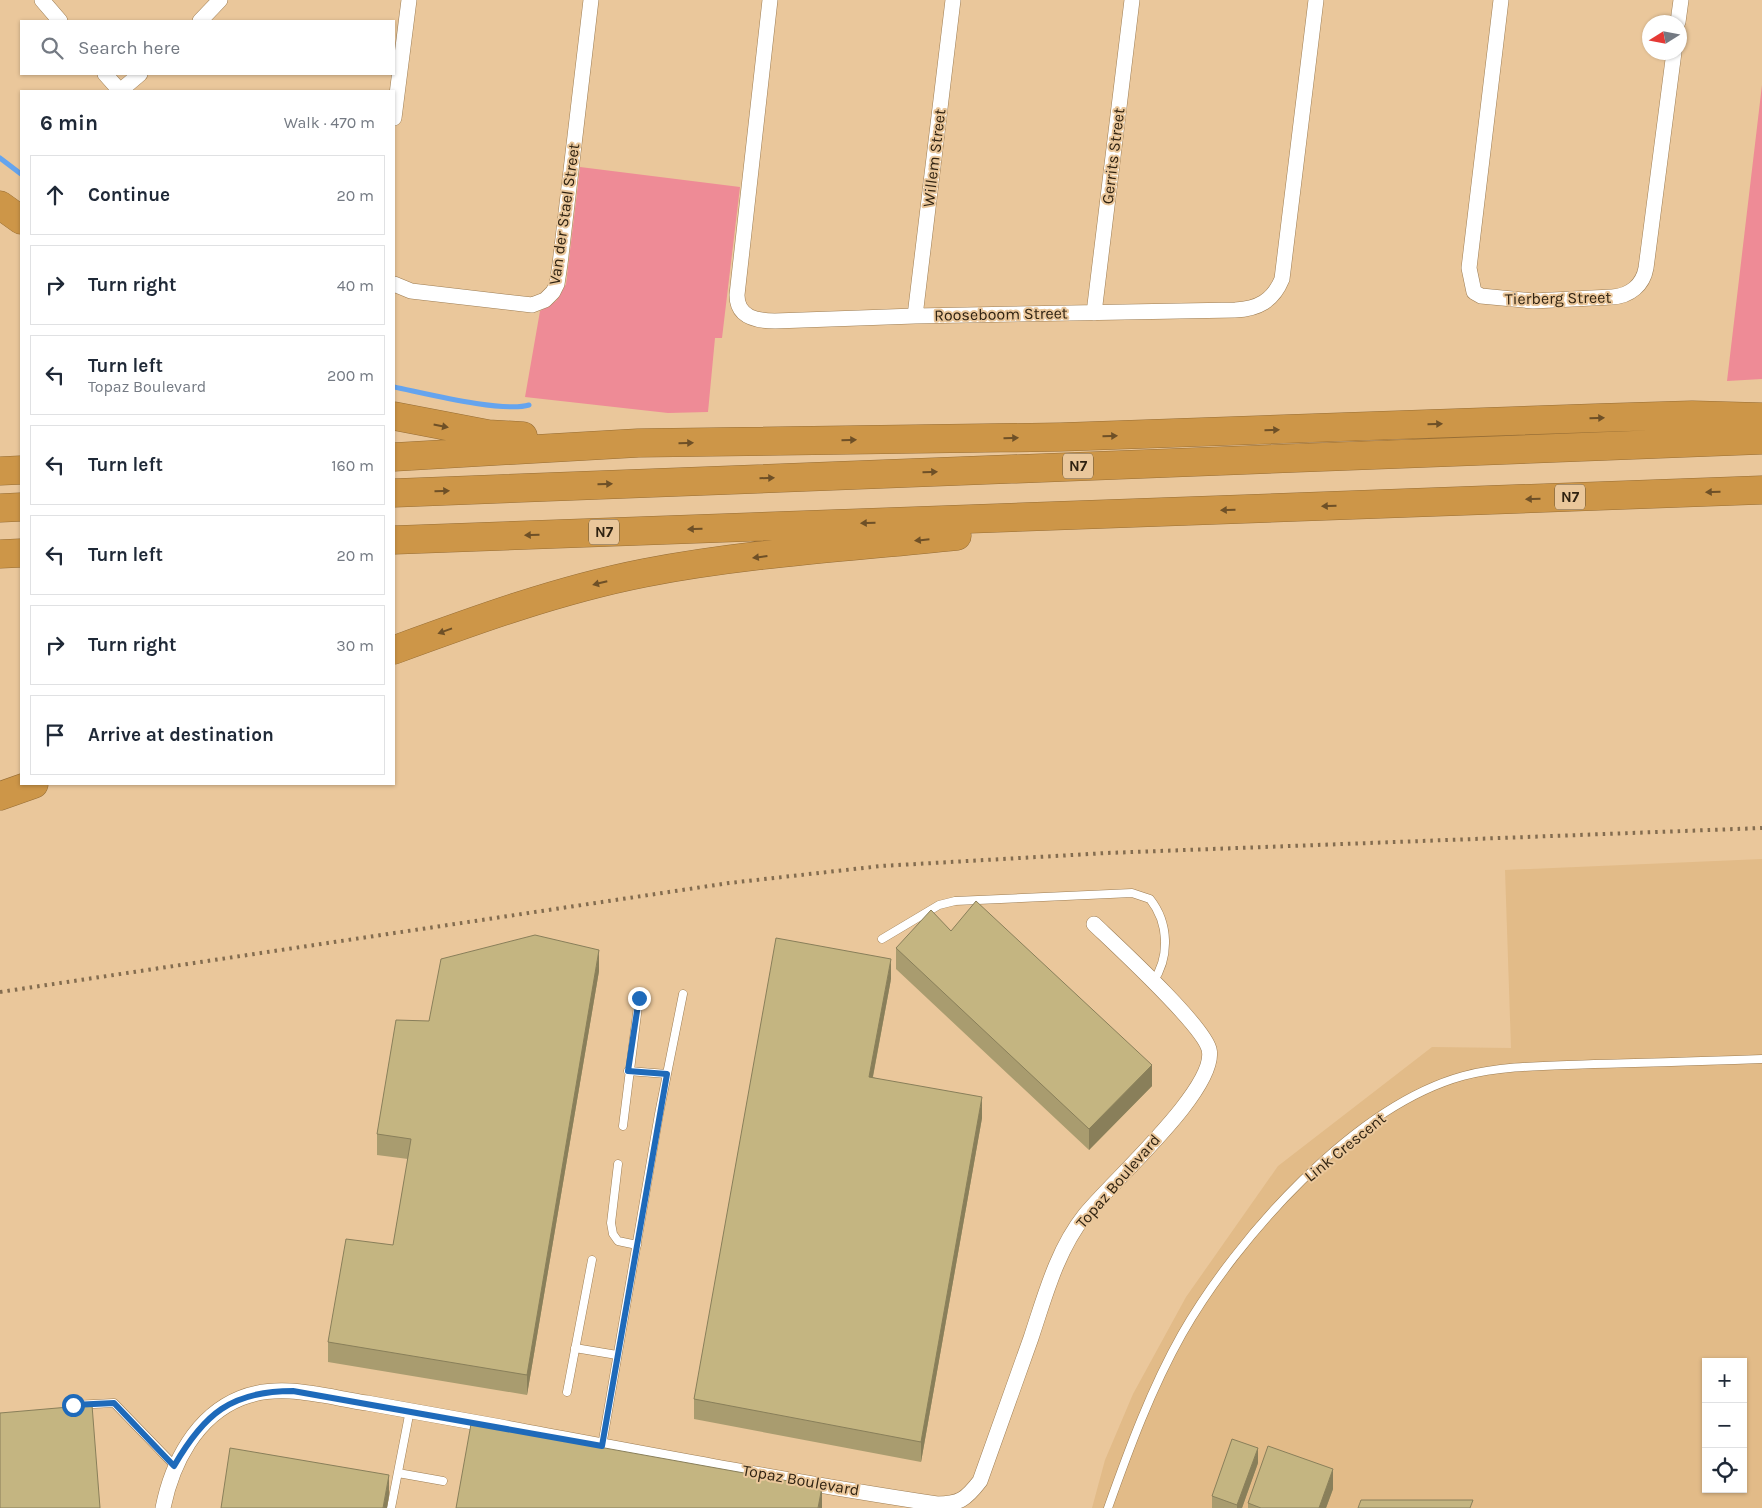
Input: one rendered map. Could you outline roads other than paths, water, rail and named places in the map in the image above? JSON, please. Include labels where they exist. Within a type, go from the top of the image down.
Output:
[{"type":"highway","points":[[0,205],[20,219]]},
{"type":"highway","points":[[395,416],[488,434],[638,443]]},
{"type":"highway","points":[[395,457],[638,443],[1061,437],[1634,416],[1762,417]]},
{"type":"highway","name":"N7","points":[[395,492],[1762,440]]},
{"type":"highway","points":[[0,471],[20,470]]},
{"type":"highway","name":"N7","points":[[395,540],[1762,490]]},
{"type":"highway","points":[[0,508],[20,507]]},
{"type":"highway","points":[[395,650],[480,618],[542,599],[645,573],[730,560],[1162,512]]},
{"type":"highway","points":[[0,554],[20,553]]},
{"type":"highway","points":[[0,796],[31,785]]},
{"type":"street","points":[[42,0],[59,20]]},
{"type":"street","points":[[201,20],[220,0]]},
{"type":"street","points":[[395,110],[409,0]]},
{"type":"street","name":"Van der Stael Street","points":[[395,284],[411,291],[524,306],[545,300],[553,292],[557,284],[560,264],[591,0]]},
{"type":"street","name":"Rooseboom Street","points":[[770,0],[737,296],[739,305],[749,317],[762,321],[1250,309],[1271,298],[1278,289],[1282,279],[1316,0]]},
{"type":"street","name":"Willem Street","points":[[915,316],[953,0]]},
{"type":"street","name":"Gerrits Street","points":[[1094,313],[1132,0]]},
{"type":"street","name":"Tierberg Street","points":[[1501,0],[1469,268],[1474,292],[1481,296],[1533,301],[1612,297],[1620,296],[1640,286],[1644,279],[1646,268],[1673,60]]},
{"type":"street","points":[[1679,15],[1680,0]]},
{"type":"street","points":[[106,75],[119,90]]},
{"type":"street","points":[[121,90],[139,75]]},
{"type":"street","name":"Topaz Boulevard","points":[[163,1508],[174,1466],[188,1444],[220,1409],[241,1398],[266,1391],[293,1391],[410,1410],[602,1446],[954,1506],[969,1495],[980,1481],[1053,1276],[1072,1233],[1098,1199],[1187,1105],[1204,1079],[1210,1061],[1209,1048],[1191,1023],[1153,982],[1094,924]]},
{"type":"lane","points":[[882,939],[939,905],[955,901],[1132,893],[1150,899],[1162,918],[1165,956],[1160,971],[1153,982]]},
{"type":"lane","points":[[602,1446],[682,994]]},
{"type":"lane","points":[[623,1126],[628,1071],[639,998]]},
{"type":"lane","name":"Link Crescent","points":[[1108,1508],[1137,1426],[1182,1334],[1238,1251],[1293,1189],[1351,1137],[1412,1096],[1432,1085],[1466,1076],[1518,1067],[1762,1059]]},
{"type":"lane","points":[[628,1071],[667,1074]]},
{"type":"lane","points":[[618,1164],[611,1229],[618,1241],[637,1245]]},
{"type":"lane","points":[[567,1392],[592,1260]]},
{"type":"lane","points":[[575,1348],[618,1355]]},
{"type":"lane","points":[[73,1405],[114,1403],[174,1466]]},
{"type":"lane","points":[[391,1508],[410,1410]]},
{"type":"lane","points":[[398,1473],[443,1481]]},
{"type":"waterway","points":[[0,158],[20,173]]},
{"type":"waterway","points":[[395,387],[483,404],[517,407],[529,405]]},
{"type":"railway","points":[[0,992],[729,883],[881,866],[1107,853],[1762,828]]}]
